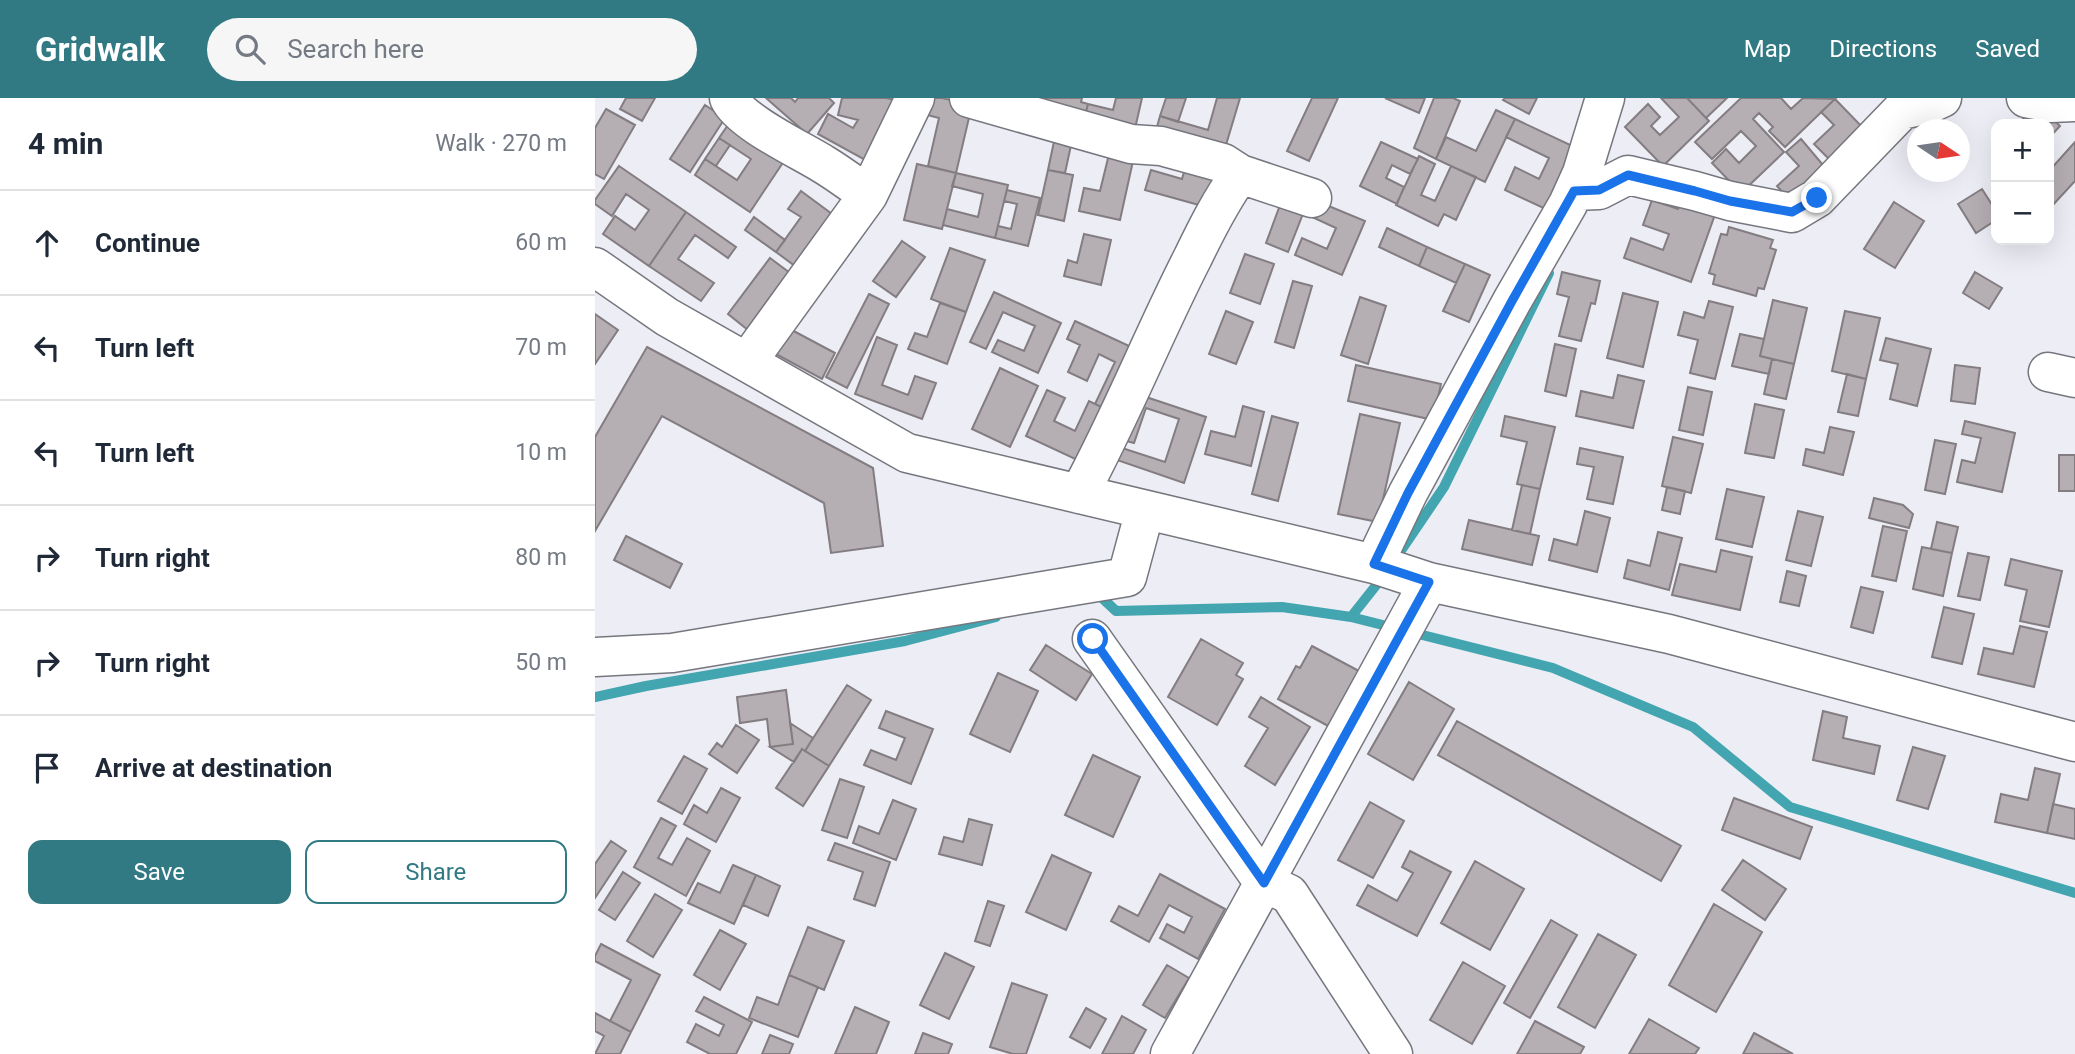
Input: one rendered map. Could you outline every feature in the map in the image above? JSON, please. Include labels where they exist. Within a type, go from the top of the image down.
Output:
[{"type":"street","points":[[729,98],[732,106],[751,121],[825,165],[868,195]]},
{"type":"street","points":[[747,362],[868,195],[915,98]]},
{"type":"street","points":[[969,98],[1131,144],[1161,146],[1223,163],[1240,174],[1312,198]]},
{"type":"street","points":[[1170,1054],[1391,650],[1408,493],[1512,301],[1585,191],[1590,147],[1605,98]]},
{"type":"street","points":[[1585,191],[1628,175],[1730,201],[1792,212],[1817,198],[1902,110],[1930,104],[1942,98]]},
{"type":"street","points":[[2026,98],[2051,103],[2075,102]]},
{"type":"street","points":[[1079,494],[1101,454],[1180,283],[1223,198],[1240,174]]},
{"type":"street","points":[[595,267],[667,317],[907,453],[1145,510],[1399,579],[1669,634],[2075,742]]},
{"type":"street","points":[[595,657],[672,653],[1127,576],[1145,510]]},
{"type":"street","points":[[1093,639],[1264,883],[1289,894],[1393,1054]]},
{"type":"building","points":[[626,98],[655,98],[642,121],[620,109]]},
{"type":"building","points":[[766,98],[791,98],[795,102],[798,98],[829,98],[834,103],[807,134]]},
{"type":"building","points":[[842,98],[886,98],[900,101],[867,161],[818,134],[828,114],[853,128],[858,120],[838,115]]},
{"type":"building","points":[[924,98],[942,98],[972,105],[956,173],[928,166],[939,118],[920,113]]},
{"type":"building","points":[[1032,98],[1082,98],[1081,102],[1088,104],[1084,120]]},
{"type":"building","points":[[1116,98],[1142,98],[1134,133],[1084,120],[1088,104],[1113,110]]},
{"type":"building","points":[[1166,98],[1186,98],[1178,122],[1160,116]]},
{"type":"building","points":[[1217,98],[1240,98],[1223,155],[1155,134],[1160,116],[1208,130]]},
{"type":"building","points":[[1312,98],[1338,98],[1309,161],[1287,151]]},
{"type":"building","points":[[1385,98],[1425,98],[1419,113]]},
{"type":"building","points":[[1434,98],[1453,98],[1460,101],[1436,159],[1414,148]]},
{"type":"building","points":[[1537,98],[1529,114],[1503,100]]},
{"type":"building","points":[[1661,98],[1687,98],[1709,121],[1663,166],[1625,127],[1648,104],[1660,117],[1651,126],[1660,135],[1679,117]]},
{"type":"building","points":[[1687,98],[1727,98],[1706,118]]},
{"type":"building","points":[[1741,98],[1781,98],[1791,109],[1803,98],[1835,99],[1785,147],[1769,131],[1773,127],[1759,113],[1753,119],[1784,152],[1741,193],[1712,163],[1726,149],[1739,163],[1756,146],[1741,131],[1712,159],[1695,142]]},
{"type":"building","points":[[1835,99],[1867,132],[1834,164],[1814,144],[1834,125],[1821,112]]},
{"type":"building","points":[[2038,104],[2053,119],[2023,119]]},
{"type":"building","points":[[705,105],[725,118],[690,172],[670,159]]},
{"type":"building","points":[[606,109],[635,125],[604,179],[595,174],[595,128]]},
{"type":"building","points":[[1496,110],[1515,119],[1485,182],[1436,159],[1446,137],[1476,151]]},
{"type":"building","points":[[1515,119],[1583,151],[1554,213],[1505,190],[1515,167],[1539,179],[1549,158],[1506,137]]},
{"type":"building","points":[[2054,120],[2060,126],[2054,133]]},
{"type":"building","points":[[730,122],[786,158],[750,212],[695,175],[705,159],[737,180],[751,159],[719,138]]},
{"type":"building","points":[[1056,132],[1073,136],[1065,173],[1048,170]]},
{"type":"building","points":[[719,138],[730,145],[716,166],[705,159]]},
{"type":"building","points":[[1801,139],[1828,171],[1792,203],[1777,186],[1799,166],[1786,152]]},
{"type":"building","points":[[1381,142],[1418,159],[1410,174],[1392,165],[1386,178],[1404,187],[1397,204],[1360,186]]},
{"type":"building","points":[[2075,142],[2075,181],[2054,204],[2054,182],[2054,165]]},
{"type":"building","points":[[1111,146],[1135,152],[1120,220],[1079,211],[1084,188],[1100,191]]},
{"type":"building","points":[[1419,156],[1435,164],[1421,195],[1435,201],[1451,166],[1476,177],[1456,220],[1444,214],[1438,226],[1396,205]]},
{"type":"building","points":[[1188,158],[1217,166],[1206,207],[1145,190],[1151,170],[1182,179]]},
{"type":"building","points":[[917,164],[956,173],[942,229],[904,220]]},
{"type":"building","points":[[619,166],[686,212],[649,266],[603,234],[615,216],[635,230],[649,210],[626,194],[612,216],[595,204],[595,200]]},
{"type":"building","points":[[1048,170],[1073,175],[1064,221],[1038,215]]},
{"type":"building","points":[[956,173],[1008,185],[995,238],[943,225],[947,209],[978,217],[983,194],[952,186]]},
{"type":"building","points":[[1982,189],[1991,203],[1991,223],[1976,233],[1958,204]]},
{"type":"building","points":[[1007,190],[1040,198],[1028,246],[995,238],[998,226],[1011,229],[1017,204],[1004,201]]},
{"type":"building","points":[[801,191],[832,214],[795,266],[776,252],[801,217],[788,209]]},
{"type":"building","points":[[1684,194],[1718,206],[1691,282],[1624,258],[1631,238],[1663,250],[1669,234],[1643,225],[1652,200],[1678,209]]},
{"type":"building","points":[[1283,197],[1306,206],[1288,252],[1266,243]]},
{"type":"building","points":[[1319,202],[1365,221],[1342,275],[1295,255],[1302,238],[1327,249],[1336,228],[1312,217]]},
{"type":"building","points":[[1894,202],[1924,221],[1895,268],[1864,249]]},
{"type":"building","points":[[686,212],[736,247],[728,258],[695,235],[678,259],[714,283],[701,301],[649,266]]},
{"type":"building","points":[[754,217],[785,240],[776,252],[745,230]]},
{"type":"building","points":[[1729,227],[1773,240],[1770,248],[1776,250],[1764,289],[1758,288],[1756,296],[1713,284],[1715,275],[1709,273],[1721,234],[1727,235]]},
{"type":"building","points":[[1387,228],[1427,247],[1419,266],[1379,247]]},
{"type":"building","points":[[1084,234],[1111,240],[1101,285],[1064,276],[1068,260],[1077,263]]},
{"type":"building","points":[[902,241],[925,257],[896,297],[873,281]]},
{"type":"building","points":[[1427,247],[1465,264],[1456,283],[1419,266]]},
{"type":"building","points":[[950,248],[985,260],[966,312],[931,299]]},
{"type":"building","points":[[1245,254],[1274,264],[1260,304],[1230,293]]},
{"type":"building","points":[[770,258],[790,273],[748,330],[728,314]]},
{"type":"building","points":[[1465,264],[1490,275],[1469,322],[1443,311]]},
{"type":"building","points":[[1562,272],[1600,281],[1595,304],[1591,303],[1581,341],[1559,336],[1569,297],[1557,294]]},
{"type":"building","points":[[1975,272],[2002,288],[1989,309],[1963,293]]},
{"type":"building","points":[[1293,281],[1312,286],[1294,348],[1275,342]]},
{"type":"building","points":[[994,292],[1061,323],[1038,373],[992,352],[998,340],[1024,351],[1035,326],[1003,312],[986,349],[970,342]]},
{"type":"building","points":[[1623,293],[1658,302],[1643,367],[1607,358]]},
{"type":"building","points":[[869,294],[889,304],[847,388],[826,377]]},
{"type":"building","points":[[1360,297],[1386,306],[1368,364],[1341,355]]},
{"type":"building","points":[[1773,300],[1807,308],[1794,364],[1760,356]]},
{"type":"building","points":[[1709,301],[1733,307],[1715,379],[1690,373],[1698,340],[1678,335],[1684,312],[1704,318]]},
{"type":"building","points":[[940,303],[966,312],[947,364],[908,349],[915,333],[927,337]]},
{"type":"building","points":[[1226,311],[1253,322],[1236,364],[1209,354]]},
{"type":"building","points":[[1845,311],[1880,318],[1866,379],[1832,371]]},
{"type":"building","points":[[595,314],[618,330],[595,364]]},
{"type":"building","points":[[1075,321],[1140,351],[1112,412],[1095,404],[1115,362],[1099,354],[1087,381],[1068,372],[1080,345],[1067,339]]},
{"type":"building","points":[[788,328],[835,353],[822,379],[774,353]]},
{"type":"building","points":[[1740,334],[1764,339],[1760,356],[1772,359],[1769,374],[1732,366]]},
{"type":"building","points":[[877,337],[897,345],[882,385],[908,395],[915,376],[936,383],[922,419],[855,394]]},
{"type":"building","points":[[1886,338],[1931,349],[1917,406],[1890,399],[1898,364],[1880,360]]},
{"type":"building","points":[[1555,344],[1576,349],[1566,396],[1545,391]]},
{"type":"building","points":[[647,347],[873,468],[883,546],[831,553],[824,503],[662,416],[595,531],[595,437]]},
{"type":"building","points":[[1772,359],[1794,364],[1786,399],[1764,394]]},
{"type":"building","points":[[1356,365],[1441,384],[1433,420],[1348,401]]},
{"type":"building","points":[[1955,365],[1980,368],[1975,404],[1951,401]]},
{"type":"building","points":[[1000,368],[1038,386],[1010,447],[972,429]]},
{"type":"building","points":[[1847,374],[1866,379],[1858,416],[1838,412]]},
{"type":"building","points":[[1618,375],[1644,381],[1633,428],[1576,416],[1581,391],[1613,398]]},
{"type":"building","points":[[1688,387],[1712,392],[1703,435],[1679,430]]},
{"type":"building","points":[[1047,390],[1065,398],[1054,421],[1075,431],[1089,401],[1112,412],[1088,465],[1026,436]]},
{"type":"building","points":[[1134,393],[1206,417],[1184,483],[1114,459],[1119,447],[1165,462],[1179,419],[1146,408],[1134,443],[1119,439]]},
{"type":"building","points":[[1755,404],[1784,410],[1774,458],[1745,453]]},
{"type":"building","points":[[1243,406],[1264,412],[1251,466],[1205,454],[1211,431],[1235,437]]},
{"type":"building","points":[[1360,414],[1400,423],[1378,522],[1338,514]]},
{"type":"building","points":[[1272,416],[1298,423],[1278,501],[1252,494]]},
{"type":"building","points":[[1505,416],[1555,427],[1540,489],[1517,484],[1527,442],[1501,436]]},
{"type":"building","points":[[1965,421],[2015,433],[2002,492],[1957,482],[1962,460],[1975,463],[1981,438],[1962,434]]},
{"type":"building","points":[[1830,427],[1854,432],[1843,475],[1803,465],[1806,449],[1824,453]]},
{"type":"building","points":[[1673,437],[1703,444],[1691,493],[1662,486]]},
{"type":"building","points":[[1935,440],[1956,444],[1945,494],[1925,490]]},
{"type":"building","points":[[1580,448],[1623,457],[1613,504],[1587,499],[1594,467],[1577,464]]},
{"type":"building","points":[[2059,455],[2075,455],[2075,491],[2059,491]]},
{"type":"building","points":[[1522,485],[1540,489],[1530,534],[1512,530]]},
{"type":"building","points":[[1667,487],[1685,491],[1680,514],[1662,510]]},
{"type":"building","points":[[1727,489],[1764,497],[1752,547],[1716,539]]},
{"type":"building","points":[[1874,498],[1903,505],[1913,514],[1909,528],[1869,518]]},
{"type":"building","points":[[1585,511],[1610,518],[1597,572],[1549,560],[1554,539],[1577,545]]},
{"type":"building","points":[[1798,511],[1823,517],[1811,566],[1786,560]]},
{"type":"building","points":[[1469,520],[1539,536],[1532,565],[1462,549]]},
{"type":"building","points":[[1937,522],[1958,527],[1952,553],[1931,549]]},
{"type":"building","points":[[1883,526],[1907,531],[1896,581],[1872,576]]},
{"type":"building","points":[[1658,532],[1682,538],[1669,590],[1624,578],[1628,560],[1650,566]]},
{"type":"building","points":[[626,536],[682,564],[670,588],[614,560]]},
{"type":"building","points":[[1922,547],[1952,553],[1943,596],[1913,589]]},
{"type":"building","points":[[1721,550],[1752,557],[1740,610],[1672,595],[1680,564],[1716,572]]},
{"type":"building","points":[[1968,553],[1989,557],[1980,600],[1958,596]]},
{"type":"building","points":[[2011,559],[2062,571],[2049,627],[2020,621],[2027,590],[2005,585]]},
{"type":"building","points":[[1787,571],[1806,576],[1799,606],[1780,602]]},
{"type":"building","points":[[1861,587],[1883,592],[1873,633],[1851,627]]},
{"type":"building","points":[[1944,607],[1974,614],[1962,664],[1932,657]]},
{"type":"building","points":[[2020,626],[2047,632],[2034,687],[1978,674],[1984,648],[2013,654]]},
{"type":"building","points":[[1201,639],[1243,663],[1236,675],[1243,679],[1217,725],[1168,697]]},
{"type":"building","points":[[1046,645],[1092,674],[1076,700],[1030,670]]},
{"type":"building","points":[[1312,646],[1359,671],[1332,728],[1278,699],[1296,666],[1300,668]]},
{"type":"building","points":[[998,673],[1038,691],[1010,752],[970,734]]},
{"type":"building","points":[[1409,682],[1454,709],[1413,780],[1368,754]]},
{"type":"building","points":[[847,685],[871,700],[829,766],[805,751]]},
{"type":"building","points":[[786,690],[793,744],[770,747],[767,719],[740,723],[737,697]]},
{"type":"building","points":[[1261,697],[1310,727],[1275,785],[1245,766],[1268,728],[1249,717]]},
{"type":"building","points":[[886,711],[933,729],[911,784],[864,765],[871,750],[896,760],[905,738],[879,728]]},
{"type":"building","points":[[1823,711],[1847,717],[1843,738],[1880,746],[1874,774],[1813,760]]},
{"type":"building","points":[[1457,721],[1681,846],[1661,881],[1438,755]]},
{"type":"building","points":[[790,723],[813,738],[794,762],[770,747],[793,744]]},
{"type":"building","points":[[736,725],[759,740],[737,773],[709,754],[717,743],[722,747]]},
{"type":"building","points":[[1913,747],[1945,756],[1928,809],[1897,800]]},
{"type":"building","points":[[802,749],[829,766],[803,806],[776,788]]},
{"type":"building","points":[[1093,755],[1140,777],[1113,837],[1065,815]]},
{"type":"building","points":[[684,756],[707,769],[682,814],[658,801]]},
{"type":"building","points":[[2035,768],[2060,774],[2047,833],[1995,822],[2001,794],[2028,800]]},
{"type":"building","points":[[840,779],[864,787],[847,838],[822,830]]},
{"type":"building","points":[[721,788],[740,798],[716,842],[684,824],[694,805],[707,813]]},
{"type":"building","points":[[1734,798],[1812,827],[1800,859],[1722,830]]},
{"type":"building","points":[[893,800],[916,809],[896,860],[853,843],[859,826],[879,834]]},
{"type":"building","points":[[1370,802],[1404,821],[1373,878],[1338,860]]},
{"type":"building","points":[[2053,804],[2075,809],[2075,839],[2047,833]]},
{"type":"building","points":[[661,818],[676,826],[658,858],[672,865],[687,838],[710,851],[686,896],[634,867]]},
{"type":"building","points":[[969,819],[992,825],[982,865],[939,854],[944,837],[963,842]]},
{"type":"building","points":[[611,841],[626,851],[595,898],[595,864]]},
{"type":"building","points":[[835,843],[890,862],[875,906],[854,899],[863,872],[828,860]]},
{"type":"building","points":[[1410,851],[1451,872],[1417,936],[1357,905],[1368,885],[1397,901],[1413,873],[1402,867]]},
{"type":"building","points":[[1052,855],[1091,873],[1066,930],[1026,912]]},
{"type":"building","points":[[1743,860],[1786,889],[1765,920],[1722,890]]},
{"type":"building","points":[[1475,861],[1524,889],[1490,950],[1441,923]]},
{"type":"building","points":[[733,865],[756,875],[734,924],[688,903],[698,883],[720,893]]},
{"type":"building","points":[[623,872],[640,883],[615,920],[599,910]]},
{"type":"building","points":[[1160,874],[1225,909],[1198,959],[1160,938],[1167,924],[1184,933],[1192,917],[1169,905],[1149,942],[1111,921],[1119,906],[1138,916]]},
{"type":"building","points":[[756,875],[780,886],[768,916],[743,905]]},
{"type":"building","points":[[655,894],[682,910],[653,957],[627,941]]},
{"type":"building","points":[[988,901],[1004,906],[990,946],[975,941]]},
{"type":"building","points":[[1714,904],[1762,932],[1716,1012],[1669,985]]},
{"type":"building","points":[[1551,920],[1577,935],[1530,1018],[1504,1003]]},
{"type":"building","points":[[808,927],[844,941],[824,990],[789,975]]},
{"type":"building","points":[[720,930],[746,944],[720,990],[694,975]]},
{"type":"building","points":[[1598,934],[1636,955],[1595,1028],[1558,1007]]},
{"type":"building","points":[[601,944],[660,975],[631,1032],[610,1021],[631,980],[595,961]]},
{"type":"building","points":[[945,953],[974,967],[949,1019],[920,1005]]},
{"type":"building","points":[[1463,962],[1505,986],[1472,1044],[1430,1020]]},
{"type":"building","points":[[1167,965],[1189,978],[1165,1018],[1143,1005]]},
{"type":"building","points":[[789,975],[818,987],[798,1037],[749,1018],[757,997],[778,1005]]},
{"type":"building","points":[[1012,983],[1047,995],[1026,1054],[1013,1054],[990,1047]]},
{"type":"building","points":[[704,997],[752,1022],[736,1054],[710,1054],[687,1042],[696,1024],[719,1036],[724,1025],[696,1011]]},
{"type":"building","points":[[855,1007],[889,1022],[876,1054],[835,1054]]},
{"type":"building","points":[[1086,1008],[1106,1019],[1090,1048],[1070,1037]]},
{"type":"building","points":[[595,1013],[631,1032],[620,1054],[595,1054],[604,1036],[595,1031]]},
{"type":"building","points":[[1122,1016],[1146,1030],[1133,1054],[1102,1054]]},
{"type":"building","points":[[1649,1019],[1699,1048],[1695,1054],[1629,1054]]},
{"type":"building","points":[[1535,1021],[1584,1047],[1580,1054],[1517,1054]]},
{"type":"building","points":[[923,1033],[952,1044],[948,1054],[915,1054]]},
{"type":"building","points":[[1754,1033],[1793,1054],[1743,1054]]},
{"type":"building","points":[[770,1035],[793,1044],[789,1054],[762,1054]]},
{"type":"waterway","points":[[1396,558],[1444,487],[1549,273]]},
{"type":"waterway","points":[[1351,617],[1385,574]]},
{"type":"waterway","points":[[1094,597],[1100,596],[1116,611],[1282,607],[1351,617],[1553,668],[1693,727],[1790,807],[2075,893]]},
{"type":"waterway","points":[[595,697],[905,641],[996,617]]},
{"type":"route","points":[[1093,639],[1264,883],[1429,582],[1374,564],[1408,493],[1574,191],[1599,190],[1628,175],[1730,201],[1792,212],[1817,198]]}]
